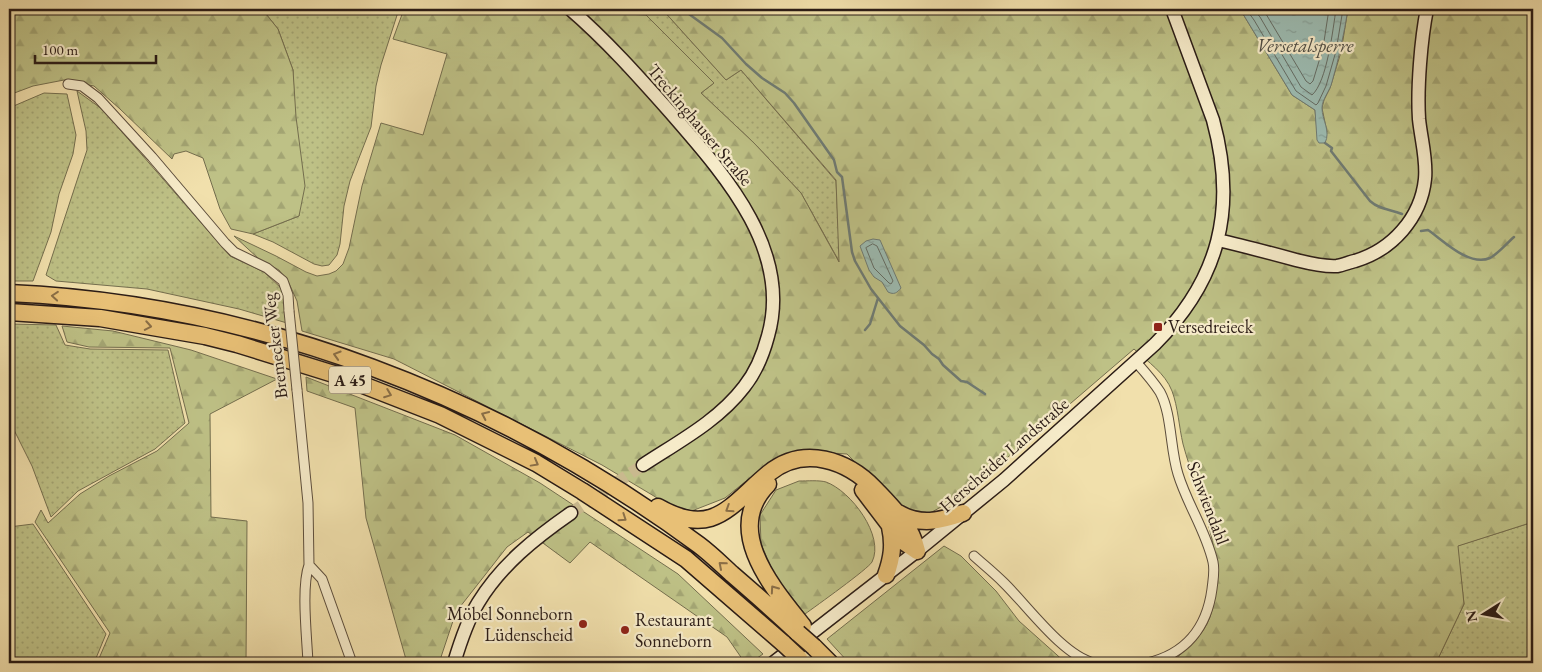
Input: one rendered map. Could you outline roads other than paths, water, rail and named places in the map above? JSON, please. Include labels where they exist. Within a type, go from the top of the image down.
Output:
[{"type":"highway","name":"A 45","points":[[9,293],[102,301],[171,311],[237,326],[346,358],[399,378],[504,424],[604,480],[700,546],[801,630],[828,661]]},
{"type":"highway","name":"A 45","points":[[9,312],[100,318],[204,336],[237,344],[340,376],[390,394],[448,419],[536,463],[582,490],[686,559],[770,633],[798,662]]},
{"type":"highway","points":[[604,480],[636,494],[669,513],[682,518],[703,520],[728,510],[770,472],[780,466],[802,459],[822,458],[834,461],[855,471],[870,483],[894,519],[901,540],[917,551]]},
{"type":"highway","points":[[801,630],[764,574],[753,550],[750,530],[750,519],[756,502],[765,487],[782,474],[799,467],[817,466],[844,473],[894,519],[906,518],[927,522],[964,513]]},
{"type":"highway","points":[[886,575],[892,555],[894,519]]},
{"type":"main road","name":"Treckinghauser Straße","points":[[570,9],[608,45],[655,96],[701,148],[732,189],[751,219],[762,242],[771,275],[774,299],[773,322],[764,353],[745,386],[710,420],[643,465]]},
{"type":"main road","name":"Herscheider Landstraße","points":[[773,663],[917,551],[1019,467],[1163,337],[1188,306],[1204,278],[1218,240],[1224,189],[1218,138],[1208,102],[1172,9]]},
{"type":"main road","points":[[1218,240],[1310,263],[1337,266],[1374,253],[1387,246],[1400,234],[1418,206],[1425,178],[1425,161],[1419,118],[1420,66],[1427,9]]},
{"type":"main road","points":[[454,663],[470,618],[488,588],[519,553],[538,536],[571,513]]},
{"type":"street","name":"Bremecker Weg","points":[[68,84],[82,86],[98,98],[234,252],[267,268],[283,281],[288,295],[308,503],[309,565],[306,573],[308,663]]},
{"type":"street","name":"Schwiendahl","points":[[1136,362],[1161,393],[1178,474],[1213,564],[1211,598],[1198,632],[1180,648],[1159,660],[1147,663]]},
{"type":"street","points":[[974,556],[1003,582],[1068,649],[1088,662],[1094,663]]},
{"type":"street","points":[[309,565],[322,579],[352,663]]},
{"type":"water","name":"Versetalsperre","points":[[1240,9],[1348,9],[1335,73],[1322,105],[1327,130],[1325,143],[1319,143],[1317,140],[1315,110],[1292,95]]},
{"type":"water","points":[[880,240],[901,288],[895,293],[888,292],[882,282],[874,277],[869,270],[860,246],[866,241]]},
{"type":"waterway","points":[[682,9],[722,38],[746,64],[762,78],[785,93],[794,103],[834,160],[837,172],[842,177],[852,252],[871,289],[900,326],[924,345],[961,381],[967,382],[985,394]]},
{"type":"waterway","points":[[1325,143],[1332,148],[1331,151],[1370,201],[1381,208],[1402,214]]},
{"type":"waterway","points":[[1421,231],[1428,230],[1457,252],[1482,260],[1493,256],[1514,237]]},
{"type":"waterway","points":[[865,330],[870,324],[878,298]]},
{"type":"tunnel","points":[[571,513],[643,465]]},
{"type":"place","name":"Versedreieck","points":[[1158,327]]},
{"type":"place","name":"Möbel Sonneborn Lüdenscheid","points":[[583,624]]},
{"type":"place","name":"Restaurant Sonneborn","points":[[625,630]]}]
